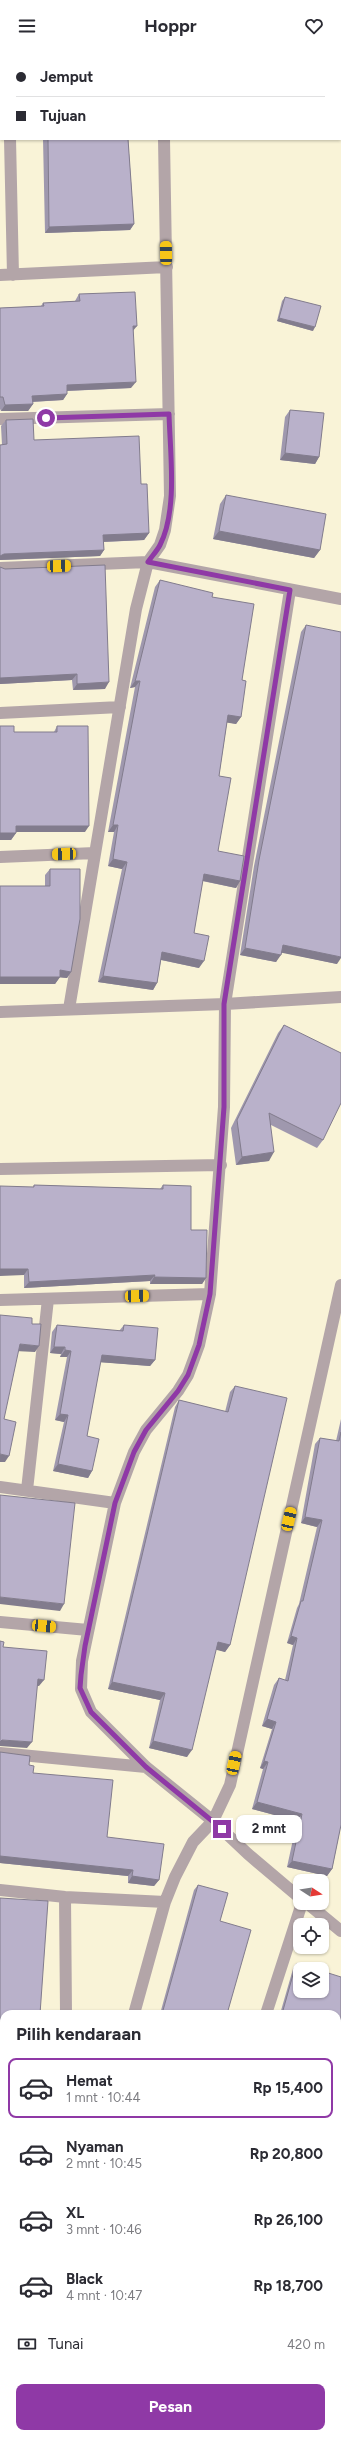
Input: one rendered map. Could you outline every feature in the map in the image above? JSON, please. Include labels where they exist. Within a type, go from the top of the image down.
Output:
[{"type":"street","points":[[10,140],[13,275]]},
{"type":"street","points":[[69,1009],[136,609],[148,562],[160,545],[168,519],[170,489],[164,140]]},
{"type":"street","points":[[0,275],[167,267]]},
{"type":"street","points":[[0,419],[169,414]]},
{"type":"street","points":[[0,568],[148,562],[341,599]]},
{"type":"street","points":[[290,590],[224,1004],[224,1100],[221,1165],[210,1294],[199,1345],[188,1375],[178,1391],[146,1430],[134,1452],[115,1503],[82,1661],[80,1688],[85,1702],[91,1712],[146,1767],[213,1821],[248,1854],[293,1892]]},
{"type":"street","points":[[0,712],[120,708]]},
{"type":"street","points":[[0,857],[95,853]]},
{"type":"street","points":[[0,1012],[224,1004],[341,997]]},
{"type":"street","points":[[0,1169],[221,1165]]},
{"type":"street","points":[[135,2010],[165,1902],[186,1854],[193,1842],[213,1821],[230,1785],[341,1286]]},
{"type":"street","points":[[0,1300],[210,1294]]},
{"type":"street","points":[[27,1490],[48,1299]]},
{"type":"street","points":[[0,1487],[115,1503]]},
{"type":"street","points":[[0,1622],[88,1630]]},
{"type":"street","points":[[0,1753],[146,1767]]},
{"type":"street","points":[[0,1890],[65,1897],[165,1902]]},
{"type":"street","points":[[65,1897],[66,2010]]},
{"type":"street","points":[[267,2010],[300,1910]]},
{"type":"street","points":[[316,1910],[341,1931]]},
{"type":"building","points":[[48,140],[128,140],[134,224],[49,227]]},
{"type":"building","points":[[135,292],[137,326],[133,326],[136,382],[67,385],[67,394],[32,396],[33,404],[5,405],[3,397],[0,397],[0,308],[44,306],[43,303],[80,301],[79,294]]},
{"type":"building","points":[[285,297],[321,306],[315,327],[279,318]]},
{"type":"building","points":[[290,410],[324,413],[319,457],[285,453]]},
{"type":"building","points":[[33,419],[34,440],[139,436],[141,484],[147,484],[149,533],[103,535],[104,550],[4,554],[0,556],[0,445],[7,444],[6,420]]},
{"type":"building","points":[[226,495],[326,514],[320,550],[219,531]]},
{"type":"building","points":[[105,565],[109,682],[77,684],[77,674],[0,678],[0,567],[5,569]]},
{"type":"building","points":[[160,580],[213,593],[212,597],[254,604],[242,680],[246,681],[241,717],[228,715],[219,776],[231,778],[218,851],[244,856],[240,881],[204,874],[194,933],[209,936],[204,961],[162,952],[157,983],[103,976],[127,862],[113,859],[118,825],[113,825],[140,681],[135,681]]},
{"type":"building","points":[[306,625],[341,632],[341,957],[283,945],[281,955],[245,948],[259,860]]},
{"type":"building","points":[[0,726],[14,726],[14,732],[57,732],[57,726],[88,726],[89,826],[16,826],[16,833],[0,833]]},
{"type":"building","points":[[50,869],[80,869],[80,919],[71,972],[60,970],[60,977],[0,977],[0,886],[50,886]]},
{"type":"building","points":[[284,1025],[341,1053],[341,1103],[323,1140],[269,1113],[274,1152],[242,1157],[237,1120]]},
{"type":"building","points":[[34,1185],[163,1189],[163,1185],[191,1186],[191,1230],[207,1230],[206,1278],[154,1277],[155,1275],[29,1282],[28,1269],[0,1269],[0,1186],[34,1187]]},
{"type":"building","points":[[0,1315],[32,1318],[32,1324],[41,1324],[39,1346],[20,1344],[4,1419],[16,1422],[9,1456],[0,1454]]},
{"type":"building","points":[[57,1325],[123,1331],[124,1325],[158,1328],[155,1360],[102,1355],[87,1436],[99,1439],[92,1471],[58,1464],[68,1415],[60,1414],[71,1351],[65,1350],[65,1347],[54,1347]]},
{"type":"building","points":[[235,1386],[287,1398],[230,1645],[218,1642],[192,1750],[153,1741],[165,1693],[112,1682],[179,1400],[228,1412]]},
{"type":"building","points":[[341,1432],[341,1825],[332,1869],[292,1861],[302,1814],[257,1802],[268,1762],[264,1761],[276,1722],[267,1719],[279,1678],[288,1681],[297,1638],[291,1636],[301,1601],[303,1601],[322,1520],[305,1517],[320,1438],[339,1441]]},
{"type":"building","points":[[0,1495],[75,1503],[64,1604],[0,1597]]},
{"type":"building","points":[[0,1641],[4,1642],[3,1647],[47,1651],[44,1680],[38,1679],[32,1742],[2,1740],[0,1742]]},
{"type":"building","points":[[0,1752],[30,1756],[29,1765],[34,1766],[33,1773],[113,1780],[107,1837],[164,1844],[159,1880],[132,1876],[133,1870],[0,1856]]},
{"type":"building","points":[[198,1885],[228,1893],[220,1921],[251,1930],[228,2010],[163,2010]]},
{"type":"building","points":[[0,1898],[48,1901],[40,2010],[0,2010]]},
{"type":"building","points":[[329,1973],[341,1977],[341,2010],[283,2010],[293,1975],[293,1998],[329,1998]]},
{"type":"route","points":[[46,418],[169,414],[170,496],[168,519],[160,545],[148,562],[290,590],[224,1004],[224,1107],[217,1223],[210,1294],[199,1345],[188,1375],[178,1391],[146,1430],[134,1452],[115,1503],[82,1661],[80,1688],[85,1702],[91,1712],[115,1737],[146,1767],[222,1829]]}]
